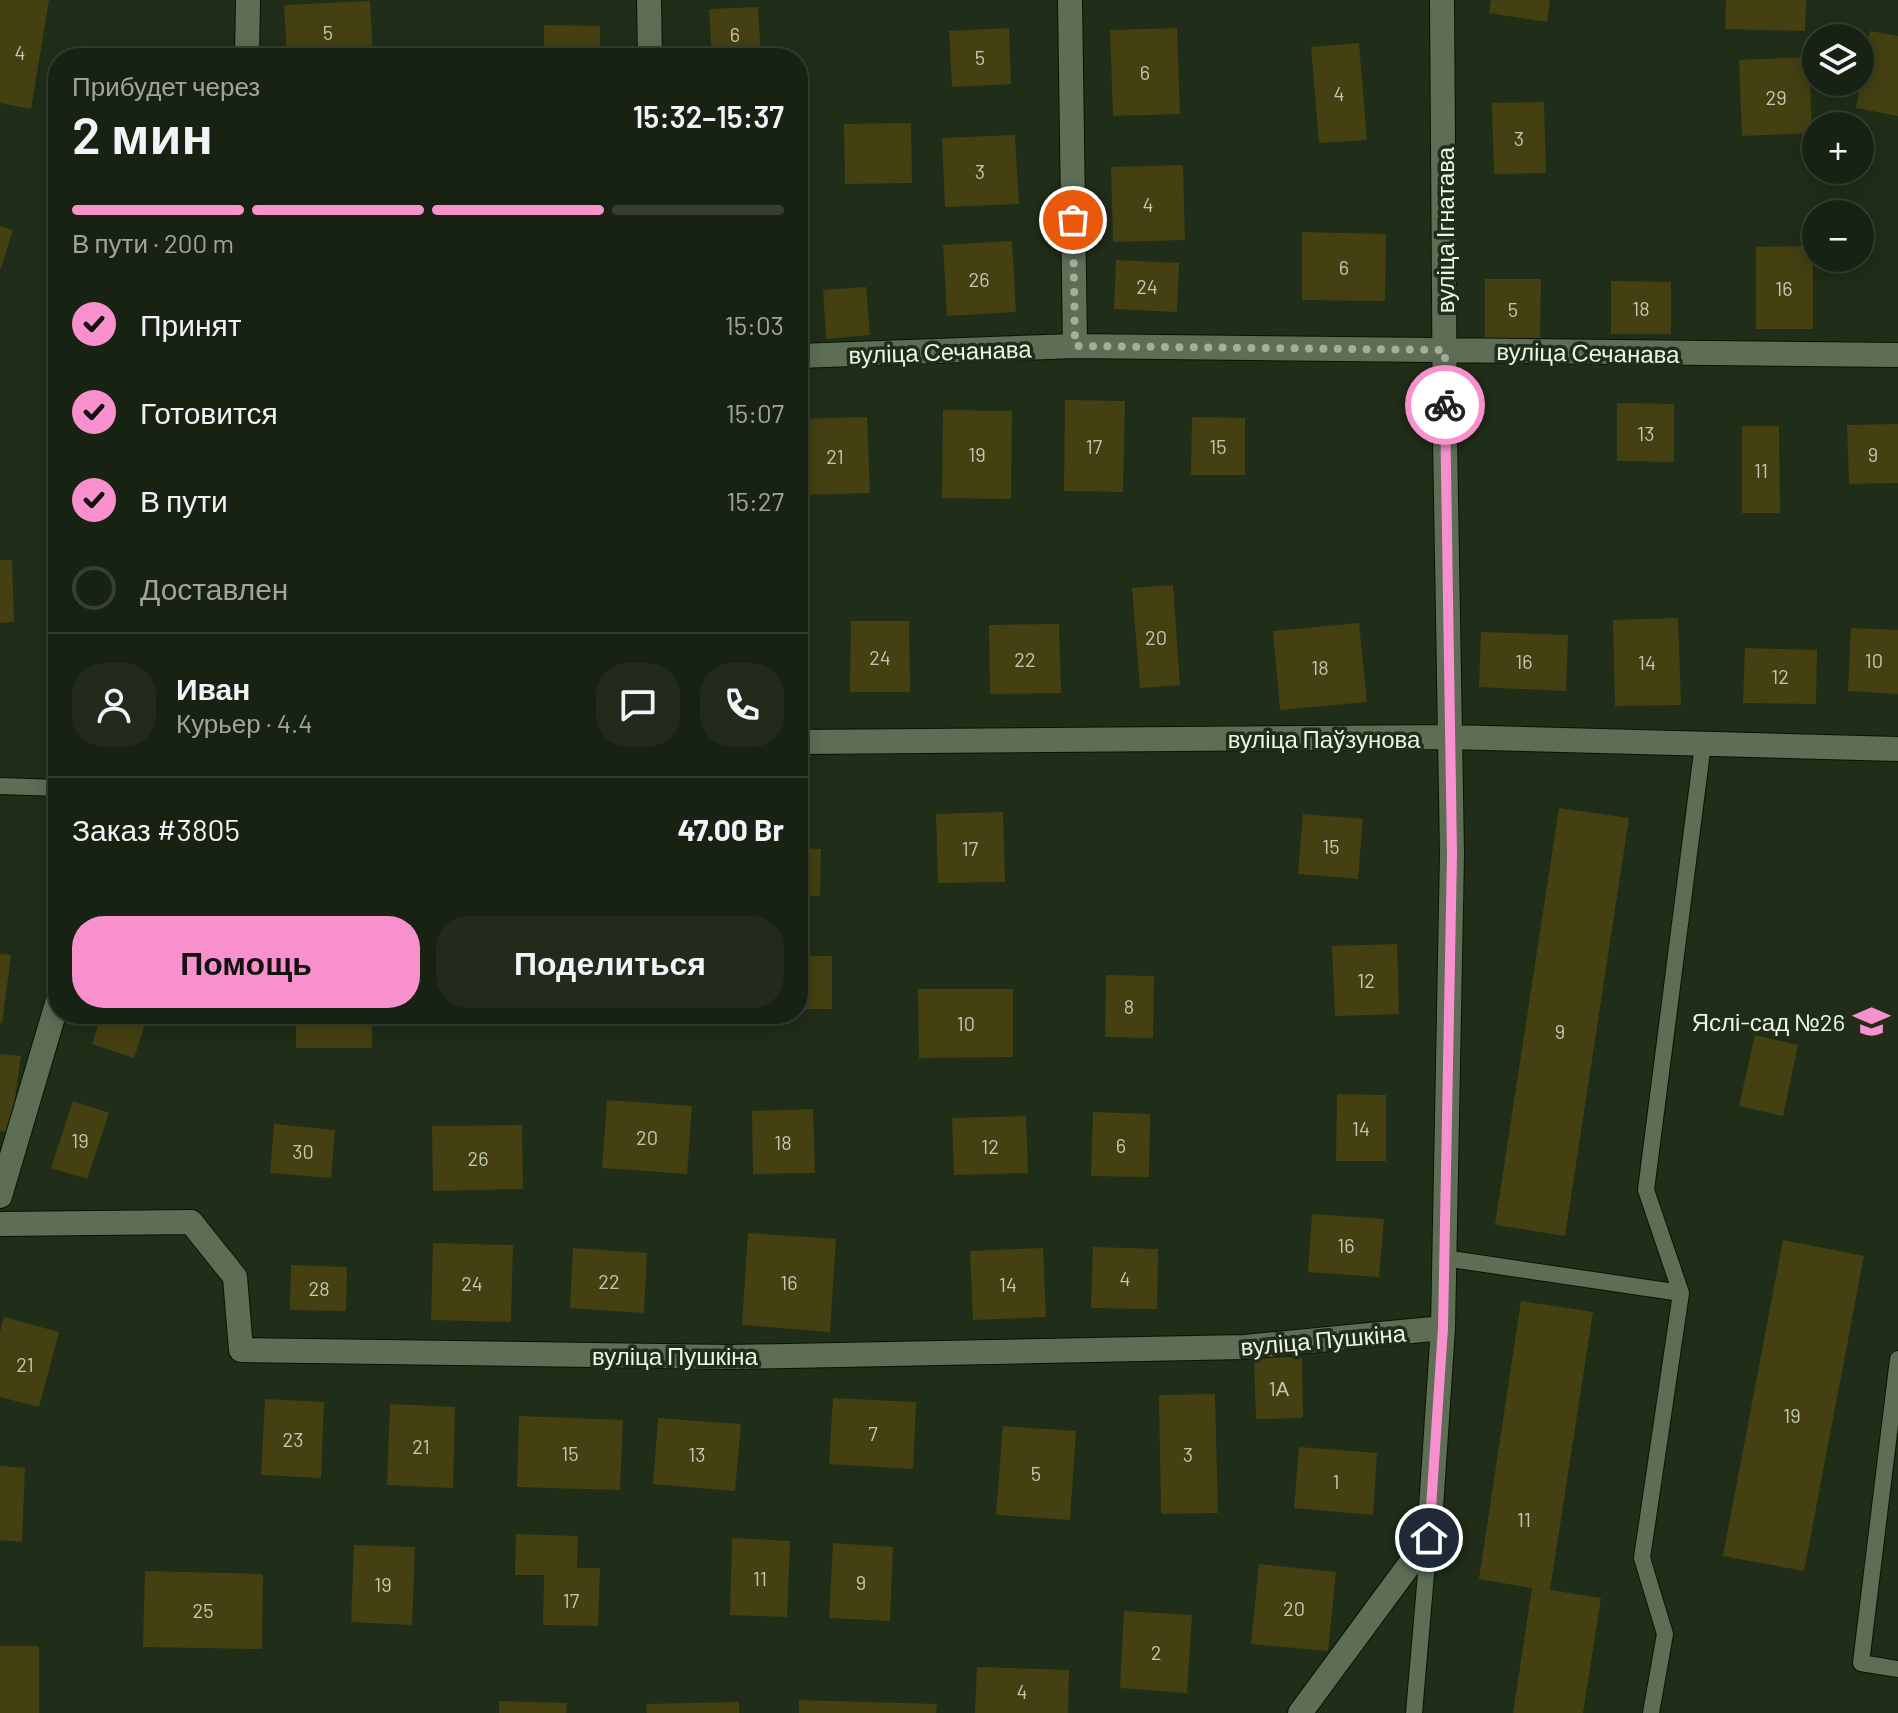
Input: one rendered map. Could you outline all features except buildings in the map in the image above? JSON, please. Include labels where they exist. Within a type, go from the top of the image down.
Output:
[{"type":"street","points":[[247,48],[248,0]]},
{"type":"street","points":[[649,0],[650,48]]},
{"type":"street","points":[[1070,0],[1075,346]]},
{"type":"street","name":"вуліца Ігнатава","points":[[1429,1538],[1443,1328],[1452,854],[1442,0]]},
{"type":"street","name":"вуліца Сечанава","points":[[808,356],[1075,346],[1898,355]]},
{"type":"street","name":"вуліца Паўзунова","points":[[808,742],[1449,737],[1898,749]]},
{"type":"street","points":[[0,1196],[51,1024]]},
{"type":"street","name":"вуліца Пушкіна","points":[[0,1224],[191,1222],[235,1277],[241,1350],[730,1357],[1245,1347],[1443,1328]]},
{"type":"street","points":[[1300,1713],[1429,1538]]},
{"type":"lane","points":[[1651,1713],[1665,1634],[1642,1558],[1681,1293],[1646,1190],[1703,744]]},
{"type":"lane","points":[[0,786],[48,788]]},
{"type":"lane","points":[[1444,1258],[1681,1293]]},
{"type":"lane","points":[[1898,1359],[1861,1663],[1898,1669]]},
{"type":"lane","points":[[1414,1713],[1429,1538]]},
{"type":"way so far","points":[[1073,220],[1075,346],[1445,350],[1445,405]]},
{"type":"place","name":"Яслі-сад №26","points":[[1871,1021]]},
{"type":"route","points":[[1429,1538],[1443,1328],[1452,854],[1445,405]]}]
